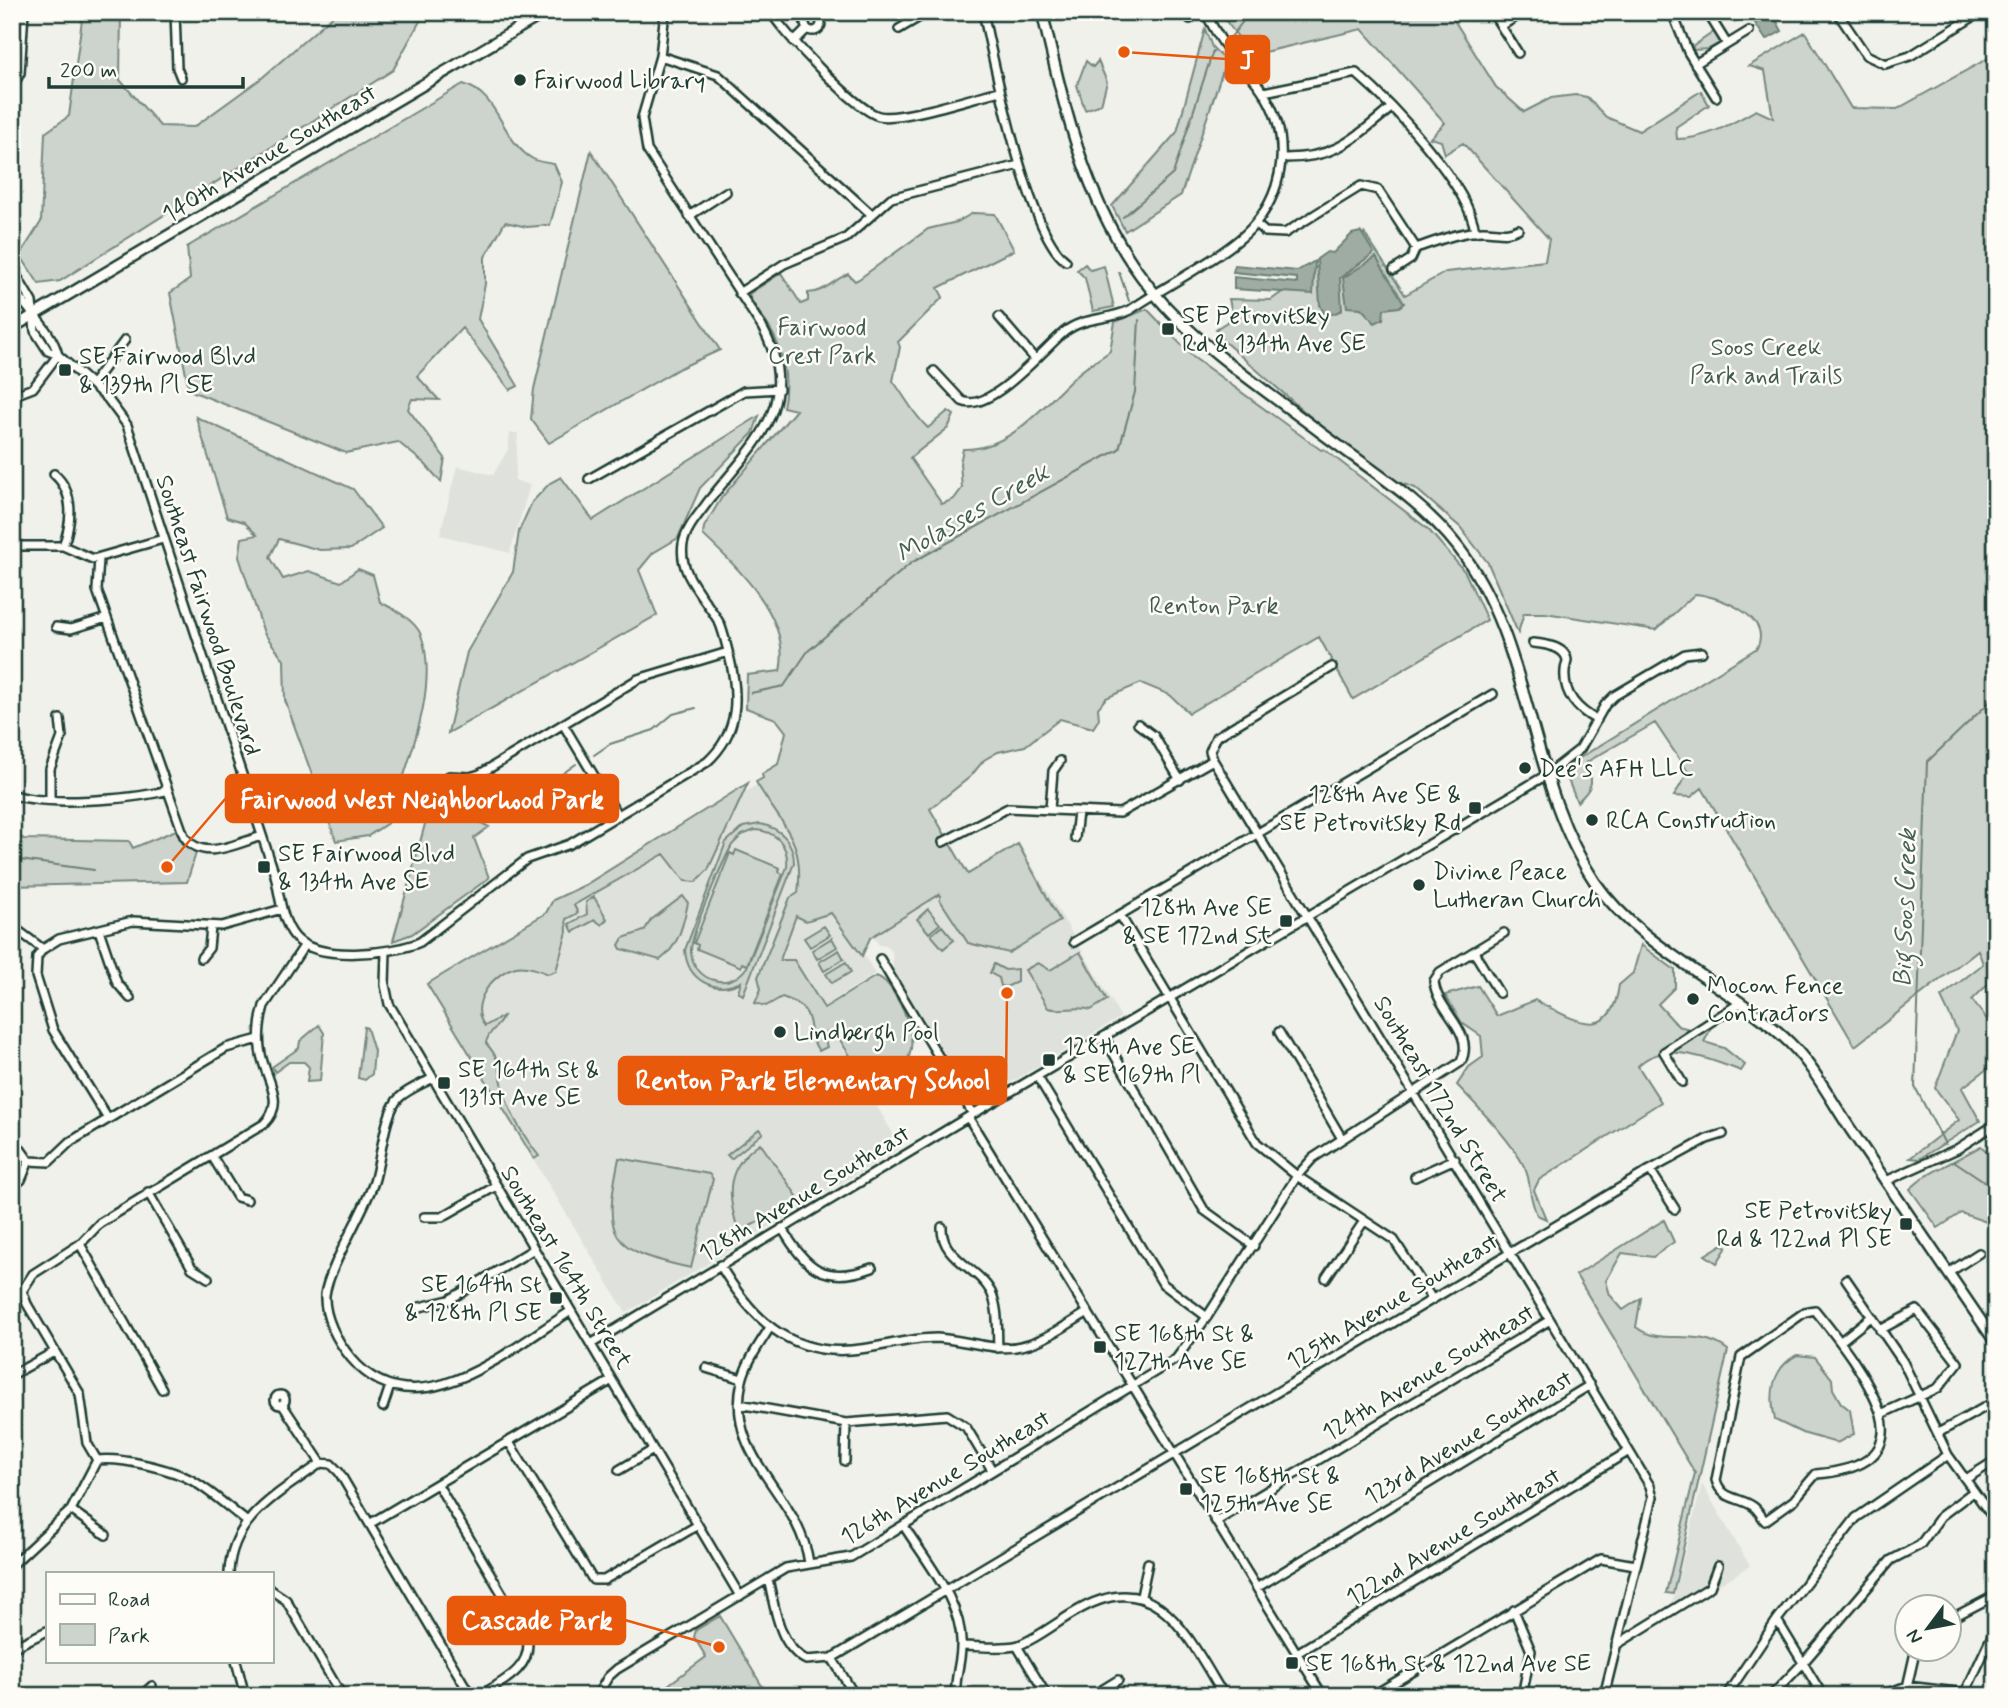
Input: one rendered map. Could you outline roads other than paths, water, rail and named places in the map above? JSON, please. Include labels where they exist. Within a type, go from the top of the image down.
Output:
[{"type":"main road","name":"140th Avenue Southeast","points":[[12,328],[547,12]]},
{"type":"main road","points":[[1042,12],[1069,127],[1087,180],[1117,241],[1155,293],[1217,355],[1420,508],[1457,546],[1490,599],[1578,855],[1602,892],[1637,927],[1740,1003],[1799,1054],[1996,1343]]},
{"type":"street","points":[[12,88],[20,73],[24,12]]},
{"type":"street","points":[[175,12],[177,68],[181,78]]},
{"type":"street","points":[[771,12],[794,43],[866,110],[880,116],[895,116],[1000,90]]},
{"type":"street","points":[[900,29],[928,12]]},
{"type":"street","points":[[983,12],[1020,165],[1054,248],[1066,261]]},
{"type":"street","points":[[934,370],[962,401],[968,404],[980,402],[1009,384],[1077,323],[1120,315],[1237,241],[1256,224],[1272,198],[1282,158],[1278,122],[1264,92],[1220,40],[1205,12]]},
{"type":"street","points":[[1492,12],[1518,53]]},
{"type":"street","points":[[1501,26],[1524,12]]},
{"type":"street","points":[[1682,12],[1673,15],[1695,64],[1716,97]]},
{"type":"street","points":[[1837,12],[1858,47],[1876,61],[1885,64],[1910,56],[1981,12]]},
{"type":"street","points":[[12,1293],[23,1291],[33,1274],[79,1244],[100,1223],[212,1156],[272,1116],[275,1096],[262,1061],[259,1039],[264,1006],[304,946],[328,952],[386,951],[407,948],[420,942],[527,859],[570,844],[707,762],[728,734],[735,718],[737,692],[728,652],[720,624],[688,576],[683,561],[683,545],[695,519],[766,429],[779,389],[772,346],[647,150],[643,138],[642,118],[660,56],[666,13]]},
{"type":"street","points":[[1712,20],[1727,44]]},
{"type":"street","points":[[794,43],[807,29]]},
{"type":"street","points":[[1695,64],[1749,31]]},
{"type":"street","points":[[660,56],[718,75],[872,215]]},
{"type":"street","points":[[1264,92],[1356,73],[1432,152],[1473,216],[1475,232]]},
{"type":"street","points":[[1282,158],[1307,158],[1343,147],[1391,108]]},
{"type":"street","points":[[739,293],[784,264],[846,239],[896,197],[1020,165]]},
{"type":"street","points":[[1256,224],[1265,232],[1284,233],[1361,186],[1371,186],[1378,190],[1416,248]]},
{"type":"street","points":[[689,216],[726,192]]},
{"type":"street","points":[[1416,248],[1475,232],[1504,234],[1518,229]]},
{"type":"street","points":[[1394,270],[1411,259],[1416,248]]},
{"type":"street","name":"Southeast Fairwood Boulevard","points":[[12,268],[32,302],[35,331],[48,351],[58,355],[92,384],[115,407],[127,425],[262,836],[288,927],[304,946]]},
{"type":"street","name":"Southeast Fairwood Boulevard","points":[[12,287],[33,316]]},
{"type":"street","points":[[999,317],[1035,359]]},
{"type":"street","points":[[92,384],[125,340]]},
{"type":"street","points":[[12,396],[33,388],[58,355]]},
{"type":"street","points":[[589,479],[744,391],[779,389]]},
{"type":"street","points":[[54,474],[65,487],[70,508],[69,528],[63,546]]},
{"type":"street","points":[[12,546],[63,546],[85,556],[99,558],[163,539]]},
{"type":"street","points":[[99,558],[97,590],[165,791],[184,836],[194,846],[210,851],[262,836]]},
{"type":"street","points":[[56,627],[71,629],[107,618]]},
{"type":"street","points":[[1533,643],[1549,645],[1564,655],[1567,660],[1565,678],[1572,698],[1583,712],[1597,720]]},
{"type":"street","points":[[449,776],[471,777],[480,774],[638,680],[728,652]]},
{"type":"street","name":"128th Avenue Southeast","points":[[591,1344],[971,1115],[1548,774],[1580,749],[1614,696],[1685,654],[1703,652]]},
{"type":"street","points":[[943,842],[997,811],[1008,808],[1120,813],[1213,760],[1210,751],[1216,737],[1332,667]]},
{"type":"street","points":[[1074,942],[1493,694]]},
{"type":"street","points":[[50,800],[50,769],[62,737],[60,719]]},
{"type":"street","points":[[563,724],[618,816]]},
{"type":"street","points":[[1138,724],[1154,736],[1180,780]]},
{"type":"street","name":"Southeast 172nd Street","points":[[1213,760],[1648,1483],[1653,1497],[1635,1565]]},
{"type":"street","points":[[1050,809],[1052,771],[1060,761]]},
{"type":"street","points":[[12,794],[33,800],[50,800],[141,797],[165,791]]},
{"type":"street","points":[[1075,838],[1078,812]]},
{"type":"street","points":[[108,1119],[54,1030],[36,976],[37,957],[43,949],[59,939],[133,921],[174,922],[211,927],[282,909]]},
{"type":"street","points":[[1120,915],[1257,1143],[1297,1176],[1400,1246],[1432,1299]]},
{"type":"street","points":[[12,926],[43,949]]},
{"type":"street","points":[[201,958],[209,948],[211,927]]},
{"type":"street","points":[[99,930],[117,983],[130,998]]},
{"type":"street","points":[[1499,993],[1474,952],[1504,933]]},
{"type":"street","name":"Southeast 164th Street","points":[[386,951],[385,985],[389,1004],[740,1596]]},
{"type":"street","name":"126th Avenue Southeast","points":[[597,1696],[608,1677],[617,1669],[786,1568],[841,1561],[904,1526],[1176,1359],[1254,1246],[1297,1176],[1313,1158],[1341,1137],[1455,1068],[1464,1056],[1463,1037],[1436,993],[1434,981],[1440,972],[1474,952]]},
{"type":"street","points":[[880,959],[1088,1312],[1323,1696]]},
{"type":"street","points":[[1682,1082],[1664,1052],[1740,1003]]},
{"type":"street","points":[[1279,1032],[1341,1137]]},
{"type":"street","points":[[1104,1037],[1204,1210],[1254,1246]]},
{"type":"street","points":[[29,1161],[49,1162],[70,1142],[226,1048],[259,1039]]},
{"type":"street","points":[[1037,1076],[1163,1284],[1207,1317]]},
{"type":"street","points":[[433,1078],[403,1094],[393,1106],[374,1182],[326,1290],[329,1320],[346,1353],[359,1367],[390,1386],[423,1390],[454,1382],[571,1311]]},
{"type":"street","points":[[1886,1181],[1957,1149],[1996,1124]]},
{"type":"street","name":"125th Avenue Southeast","points":[[832,1658],[1650,1170],[1707,1139],[1723,1134]]},
{"type":"street","points":[[12,1137],[29,1161]]},
{"type":"street","points":[[212,1156],[234,1194],[247,1200]]},
{"type":"street","points":[[1415,1177],[1455,1159]]},
{"type":"street","points":[[12,1186],[21,1180],[29,1161]]},
{"type":"street","points":[[1650,1170],[1675,1209]]},
{"type":"street","points":[[424,1217],[442,1217],[496,1186]]},
{"type":"street","points":[[148,1192],[192,1268],[208,1278]]},
{"type":"street","points":[[1326,1278],[1364,1221]]},
{"type":"street","points":[[942,1227],[947,1248],[978,1276],[991,1294],[997,1315],[998,1348]]},
{"type":"street","points":[[782,1228],[800,1257],[818,1270],[845,1276],[872,1268]]},
{"type":"street","points":[[79,1244],[162,1389]]},
{"type":"street","points":[[420,1307],[449,1300],[534,1249]]},
{"type":"street","points":[[1948,1273],[1979,1253]]},
{"type":"street","points":[[720,1265],[752,1313],[769,1329],[811,1345],[837,1350],[939,1338],[998,1348],[1018,1347],[1040,1341],[1088,1312]]},
{"type":"street","points":[[1846,1279],[1903,1362],[1922,1396],[1948,1455],[1996,1522]]},
{"type":"street","points":[[23,1291],[54,1352],[80,1394],[87,1443],[97,1460]]},
{"type":"street","points":[[1815,1310],[1840,1341],[1872,1390],[1881,1414],[1884,1439],[1881,1447],[1855,1468],[1816,1474],[1794,1500],[1765,1521],[1755,1507],[1724,1494],[1716,1479],[1741,1357],[1790,1321],[1815,1310]]},
{"type":"street","points":[[1880,1330],[1917,1310],[1958,1363],[1938,1388],[1881,1414]]},
{"type":"street","points":[[1840,1341],[1871,1317]]},
{"type":"street","name":"124th Avenue Southeast","points":[[1217,1521],[1550,1320]]},
{"type":"street","points":[[769,1329],[742,1379],[739,1404],[748,1447],[805,1537],[809,1563]]},
{"type":"street","points":[[12,1375],[54,1352]]},
{"type":"street","points":[[706,1368],[742,1379]]},
{"type":"street","points":[[371,1523],[612,1380]]},
{"type":"street","name":"123rd Avenue Southeast","points":[[1258,1587],[1590,1385]]},
{"type":"street","points":[[383,1407],[390,1386]]},
{"type":"street","points":[[1938,1433],[1996,1401]]},
{"type":"street","points":[[282,1404],[321,1463]]},
{"type":"street","points":[[739,1404],[845,1423],[937,1414],[952,1417],[966,1427],[992,1470]]},
{"type":"street","points":[[845,1423],[845,1461]]},
{"type":"street","points":[[509,1442],[593,1580],[604,1580],[698,1525]]},
{"type":"street","points":[[618,1469],[653,1450]]},
{"type":"street","name":"122nd Avenue Southeast","points":[[1297,1653],[1629,1451]]},
{"type":"street","points":[[1726,1696],[1777,1620],[1856,1518],[1948,1455]]},
{"type":"street","points":[[97,1460],[112,1458],[180,1475],[193,1481],[246,1521]]},
{"type":"street","points":[[12,1565],[71,1510],[97,1460]]},
{"type":"street","points":[[1966,1479],[1996,1460]]},
{"type":"street","points":[[229,1572],[237,1537],[246,1521],[321,1463],[331,1464],[339,1472],[371,1523],[471,1696]]},
{"type":"street","points":[[438,1485],[527,1636],[528,1653],[515,1673],[479,1696]]},
{"type":"street","points":[[1771,1696],[1803,1663],[1891,1560],[1901,1552],[1920,1545],[1941,1516],[1974,1491]]},
{"type":"street","points":[[71,1510],[106,1535]]},
{"type":"street","points":[[904,1526],[944,1591],[958,1623],[962,1646],[957,1696]]},
{"type":"street","points":[[12,1548],[20,1556]]},
{"type":"street","points":[[1372,1696],[1601,1559],[1635,1565],[1604,1696]]},
{"type":"street","points":[[1141,1596],[1148,1563]]},
{"type":"street","points":[[1616,1645],[1710,1587],[1718,1566]]},
{"type":"street","points":[[768,1579],[782,1633],[790,1648],[806,1660],[832,1658],[855,1696]]},
{"type":"street","points":[[273,1591],[286,1600],[342,1696]]},
{"type":"street","points":[[962,1646],[1017,1646],[1094,1600],[1113,1594],[1141,1596],[1174,1617],[1222,1692],[1208,1696]]},
{"type":"street","points":[[1880,1696],[1907,1686],[1965,1693],[1996,1627],[1995,1595],[1962,1613]]},
{"type":"street","points":[[1514,1610],[1531,1651],[1522,1696]]},
{"type":"street","points":[[1777,1620],[1823,1696]]},
{"type":"street","points":[[12,1648],[46,1631]]},
{"type":"street","points":[[1017,1646],[1047,1696]]},
{"type":"street","points":[[236,1662],[244,1696]]},
{"type":"street","points":[[1905,1696],[1913,1662]]},
{"type":"street","points":[[1092,1696],[1118,1680]]},
{"type":"street","points":[[141,1696],[152,1686]]},
{"type":"waterway","name":"Molasses Creek","points":[[1231,37],[1250,12]]},
{"type":"waterway","name":"Molasses Creek","points":[[1123,217],[1173,174],[1213,51]]},
{"type":"waterway","name":"Molasses Creek","points":[[1119,272],[1129,301]]},
{"type":"waterway","name":"Molasses Creek","points":[[751,693],[784,686],[808,651],[911,563],[1119,449],[1135,392],[1139,320]]},
{"type":"waterway","name":"Big Soos Creek","points":[[1945,1144],[1915,1087],[1927,762],[1996,696]]},
{"type":"waterway","name":"Molasses Creek","points":[[594,755],[610,744],[654,730],[673,714],[696,708]]},
{"type":"waterway","name":"Molasses Creek","points":[[533,802],[548,784],[576,764]]},
{"type":"waterway","name":"Molasses Creek","points":[[12,859],[94,870]]},
{"type":"waterway","name":"Big Soos Creek","points":[[1954,1161],[1996,1189]]},
{"type":"place","name":"J","points":[[1124,52]]},
{"type":"place","name":"Fairwood Library","points":[[520,80]]},
{"type":"place","name":"SE Petrovitsky Rd & 134th Ave SE","points":[[1168,329]]},
{"type":"place","name":"SE Fairwood Blvd & 139th Pl SE","points":[[65,370]]},
{"type":"place","name":"Dee's AFH LLC","points":[[1525,768]]},
{"type":"place","name":"128th Ave SE & SE Petrovitsky Rd","points":[[1475,808]]},
{"type":"place","name":"RCA Construction","points":[[1592,820]]},
{"type":"place","name":"Fairwood West Neighborhood Park","points":[[167,867]]},
{"type":"place","name":"SE Fairwood Blvd & 134th Ave SE","points":[[264,867]]},
{"type":"place","name":"Divine Peace Lutheran Church","points":[[1419,885]]},
{"type":"place","name":"128th Ave SE & SE 172nd St","points":[[1286,921]]},
{"type":"place","name":"Renton Park Elementary School","points":[[1007,993]]},
{"type":"place","name":"Mocon Fence Contractors","points":[[1693,999]]},
{"type":"place","name":"Lindbergh Pool","points":[[780,1032]]},
{"type":"place","name":"128th Ave SE & SE 169th Pl","points":[[1049,1060]]},
{"type":"place","name":"SE 164th St & 131st Ave SE","points":[[444,1083]]},
{"type":"place","name":"SE Petrovitsky Rd & 122nd Pl SE","points":[[1906,1224]]},
{"type":"place","name":"SE 164th St & 128th Pl SE","points":[[556,1298]]},
{"type":"place","name":"SE 168th St & 127th Ave SE","points":[[1100,1347]]},
{"type":"place","name":"SE 168th St & 125th Ave SE","points":[[1186,1489]]},
{"type":"place","name":"Cascade Park","points":[[719,1647]]},
{"type":"place","name":"SE 168th St & 122nd Ave SE","points":[[1292,1663]]},
{"type":"park label","name":"Fairwood Crest Park","points":[[822,341]]},
{"type":"park label","name":"Soos Creek Park and Trails","points":[[1766,361]]},
{"type":"park label","name":"Renton Park","points":[[1214,605]]}]
